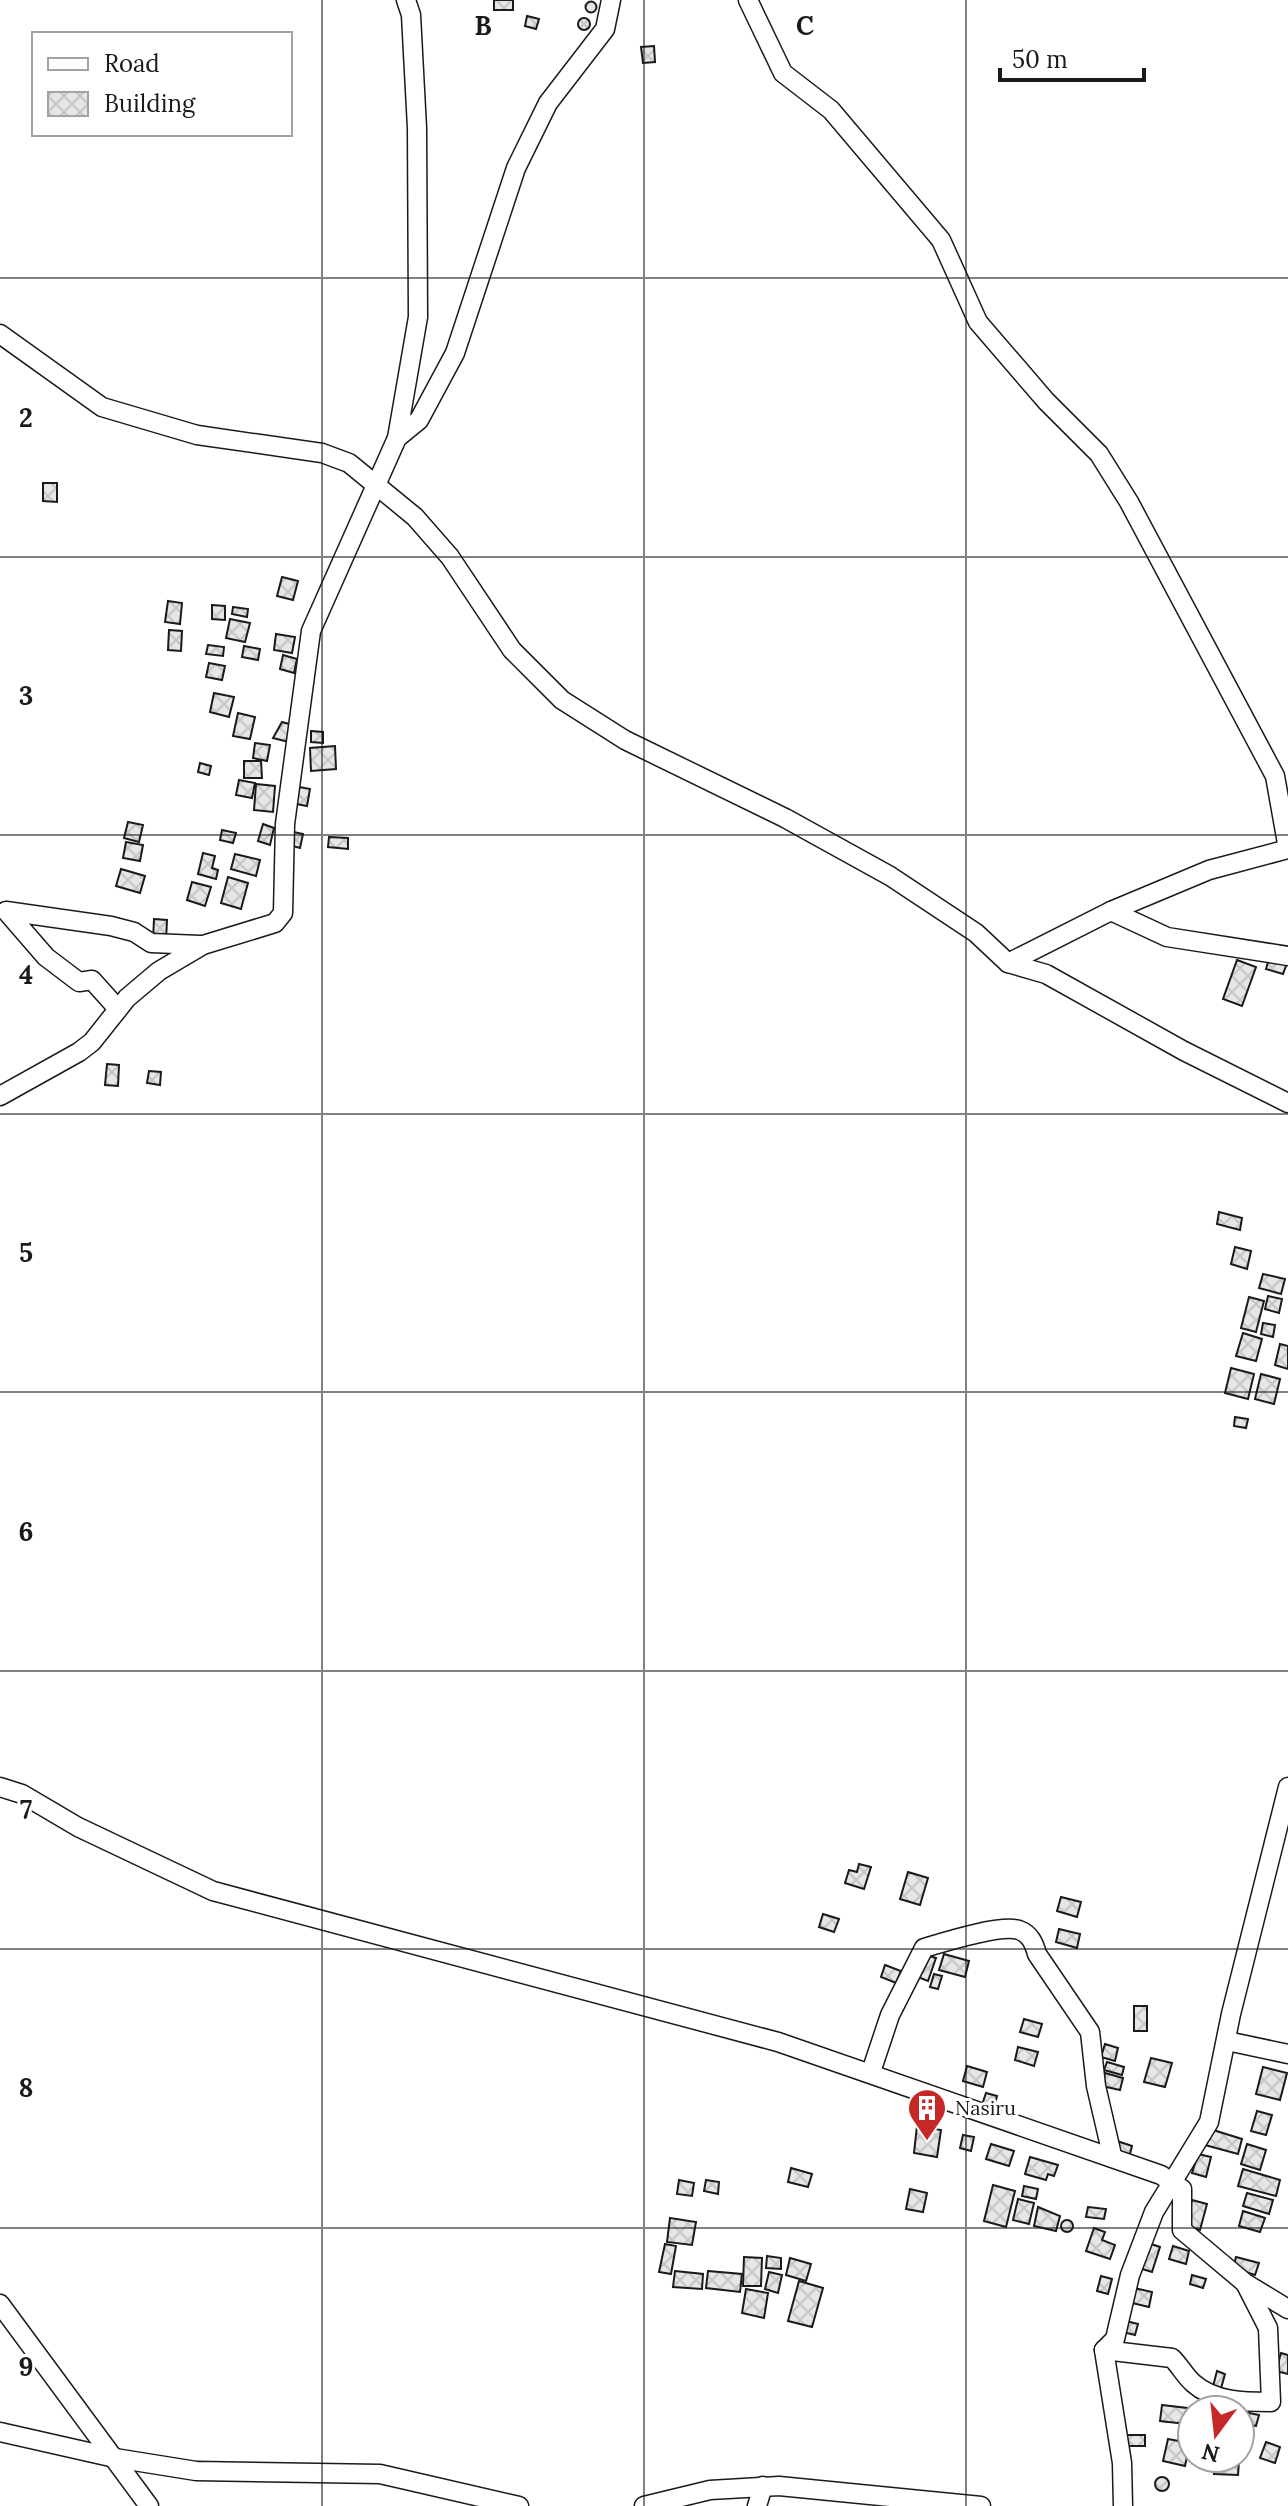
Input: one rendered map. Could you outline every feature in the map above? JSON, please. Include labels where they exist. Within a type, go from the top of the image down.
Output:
[{"type":"street","points":[[0,1096],[79,1052],[118,1009],[159,971],[203,945],[275,923],[283,913],[285,824],[311,631],[375,481],[397,438],[418,317],[417,128],[411,15],[406,0]]},
{"type":"street","points":[[397,438],[419,420],[438,389],[464,329],[516,168],[548,103],[605,29],[611,0]]},
{"type":"street","points":[[748,0],[783,73],[831,110],[941,240],[978,322],[1046,401],[1099,454],[1129,502],[1275,776],[1288,849],[1209,870],[1111,911],[1008,963]]},
{"type":"street","points":[[0,334],[102,407],[197,435],[322,453],[349,463],[375,481],[415,517],[450,557],[499,635],[562,700],[625,740],[785,818],[890,876],[976,933],[1008,963],[1046,974],[1184,1051],[1288,1103]]},
{"type":"street","points":[[118,1009],[92,980],[79,982],[46,957],[6,911],[111,926],[134,932],[151,943],[203,945]]},
{"type":"street","points":[[1111,911],[1167,937],[1288,956]]},
{"type":"street","points":[[0,1787],[22,1794],[78,1827],[213,1891],[778,2042],[1112,2155],[1171,2179],[1182,2189],[1182,2230],[1245,2283],[1288,2309]]},
{"type":"street","points":[[1104,2350],[1115,2339],[1130,2275],[1171,2179],[1192,2154],[1209,2122],[1288,1787]]},
{"type":"street","points":[[871,2072],[890,2015],[924,1948],[1006,1928],[1020,1930],[1033,1939],[1037,1954],[1090,2032],[1096,2086],[1112,2155]]},
{"type":"street","points":[[1227,2041],[1288,2054]]},
{"type":"street","points":[[1104,2350],[1172,2358],[1193,2383],[1209,2392],[1244,2402],[1271,2402],[1268,2328],[1245,2283]]},
{"type":"street","points":[[0,2304],[149,2506]]},
{"type":"street","points":[[1104,2350],[1122,2463],[1123,2506]]},
{"type":"street","points":[[0,2432],[115,2458],[196,2471],[380,2474],[519,2506]]},
{"type":"street","points":[[757,2506],[763,2486]]},
{"type":"street","points":[[644,2506],[710,2490],[763,2486],[820,2488],[981,2506]]},
{"type":"street","points":[[463,2506],[483,2498]]},
{"type":"building","points":[[494,0],[513,0],[513,10],[494,10]]},
{"type":"building","points":[[591,1],[597,7],[591,13],[585,7]]},
{"type":"building","points":[[527,16],[539,19],[536,29],[525,26]]},
{"type":"building","points":[[584,18],[590,24],[584,30],[578,24]]},
{"type":"building","points":[[654,46],[655,62],[643,63],[641,47]]},
{"type":"building","points":[[43,483],[57,483],[57,502],[43,501]]},
{"type":"building","points":[[282,577],[298,581],[293,600],[277,596]]},
{"type":"building","points":[[168,601],[182,603],[180,624],[165,622]]},
{"type":"building","points":[[212,605],[225,606],[225,620],[212,619]]},
{"type":"building","points":[[233,607],[248,609],[247,617],[232,614]]},
{"type":"building","points":[[230,619],[250,623],[245,642],[226,638]]},
{"type":"building","points":[[169,630],[182,631],[181,651],[168,650]]},
{"type":"building","points":[[276,634],[295,637],[292,653],[274,650]]},
{"type":"building","points":[[208,645],[224,647],[223,656],[206,654]]},
{"type":"building","points":[[244,646],[260,649],[258,660],[242,657]]},
{"type":"building","points":[[283,655],[297,659],[294,673],[280,669]]},
{"type":"building","points":[[209,663],[225,666],[222,680],[206,677]]},
{"type":"building","points":[[214,693],[234,697],[229,717],[210,712]]},
{"type":"building","points":[[238,713],[255,717],[250,739],[233,736]]},
{"type":"building","points":[[282,722],[293,725],[289,742],[273,738]]},
{"type":"building","points":[[311,731],[323,732],[323,743],[311,742]]},
{"type":"building","points":[[255,743],[270,745],[267,761],[253,758]]},
{"type":"building","points":[[335,746],[336,769],[311,771],[310,748]]},
{"type":"building","points":[[244,761],[261,761],[262,778],[244,778]]},
{"type":"building","points":[[200,763],[211,766],[209,775],[198,772]]},
{"type":"building","points":[[239,780],[255,783],[252,798],[236,795]]},
{"type":"building","points":[[256,784],[275,786],[273,812],[254,810]]},
{"type":"building","points":[[294,786],[310,789],[307,806],[291,803]]},
{"type":"building","points":[[128,822],[143,825],[139,842],[124,838]]},
{"type":"building","points":[[263,824],[274,828],[270,845],[258,841]]},
{"type":"building","points":[[222,830],[236,833],[233,843],[220,840]]},
{"type":"building","points":[[289,831],[303,834],[300,848],[286,844]]},
{"type":"building","points":[[329,837],[348,838],[348,849],[328,847]]},
{"type":"building","points":[[126,842],[143,845],[140,861],[123,858]]},
{"type":"building","points":[[203,853],[215,856],[212,868],[218,870],[216,879],[198,874]]},
{"type":"building","points":[[235,854],[260,860],[256,876],[231,869]]},
{"type":"building","points":[[121,869],[145,876],[140,893],[116,886]]},
{"type":"building","points":[[228,877],[248,883],[241,909],[221,903]]},
{"type":"building","points":[[192,882],[211,887],[205,906],[187,900]]},
{"type":"building","points":[[154,919],[167,920],[166,941],[153,940]]},
{"type":"building","points":[[1269,958],[1287,963],[1283,974],[1266,969]]},
{"type":"building","points":[[1237,960],[1256,967],[1242,1006],[1223,999]]},
{"type":"building","points":[[107,1064],[119,1065],[118,1086],[105,1085]]},
{"type":"building","points":[[149,1071],[161,1072],[160,1085],[147,1083]]},
{"type":"building","points":[[1219,1212],[1242,1218],[1240,1230],[1217,1224]]},
{"type":"building","points":[[1235,1247],[1251,1251],[1247,1269],[1231,1264]]},
{"type":"building","points":[[1263,1274],[1285,1279],[1281,1294],[1259,1288]]},
{"type":"building","points":[[1268,1296],[1282,1299],[1279,1313],[1265,1309]]},
{"type":"building","points":[[1249,1297],[1264,1301],[1256,1332],[1241,1328]]},
{"type":"building","points":[[1263,1323],[1275,1325],[1273,1337],[1261,1334]]},
{"type":"building","points":[[1243,1333],[1262,1339],[1256,1361],[1236,1356]]},
{"type":"building","points":[[1280,1344],[1288,1346],[1288,1369],[1275,1365]]},
{"type":"building","points":[[1231,1368],[1254,1374],[1248,1399],[1225,1393]]},
{"type":"building","points":[[1261,1374],[1280,1379],[1274,1404],[1255,1399]]},
{"type":"building","points":[[1235,1417],[1248,1419],[1246,1428],[1234,1426]]},
{"type":"building","points":[[859,1864],[871,1867],[864,1889],[845,1883],[849,1870],[857,1872]]},
{"type":"building","points":[[908,1872],[928,1878],[920,1905],[900,1899]]},
{"type":"building","points":[[1061,1897],[1081,1902],[1077,1917],[1057,1911]]},
{"type":"building","points":[[823,1914],[839,1919],[834,1932],[819,1927]]},
{"type":"building","points":[[1059,1929],[1080,1934],[1077,1948],[1056,1942]]},
{"type":"building","points":[[923,1954],[936,1958],[928,1981],[915,1976]]},
{"type":"building","points":[[944,1954],[969,1961],[965,1977],[939,1970]]},
{"type":"building","points":[[885,1965],[901,1971],[896,1983],[881,1977]]},
{"type":"building","points":[[934,1974],[942,1976],[938,1989],[930,1987]]},
{"type":"building","points":[[1134,2006],[1147,2006],[1147,2031],[1134,2031]]},
{"type":"building","points":[[1024,2019],[1042,2024],[1038,2037],[1020,2032]]},
{"type":"building","points":[[1105,2044],[1118,2048],[1115,2061],[1101,2057]]},
{"type":"building","points":[[1018,2047],[1038,2052],[1034,2066],[1015,2060]]},
{"type":"building","points":[[1151,2058],[1172,2063],[1165,2087],[1144,2082]]},
{"type":"building","points":[[1107,2062],[1124,2067],[1122,2075],[1104,2070]]},
{"type":"building","points":[[967,2066],[987,2072],[983,2087],[963,2081]]},
{"type":"building","points":[[1263,2067],[1287,2073],[1280,2100],[1256,2094]]},
{"type":"building","points":[[1105,2073],[1123,2078],[1120,2090],[1102,2086]]},
{"type":"building","points":[[986,2093],[997,2096],[994,2108],[982,2105]]},
{"type":"building","points":[[1257,2111],[1272,2115],[1266,2135],[1251,2131]]},
{"type":"building","name":"Nasiru","points":[[917,2126],[941,2130],[937,2157],[914,2153]]},
{"type":"building","points":[[1210,2129],[1242,2139],[1238,2154],[1205,2145]]},
{"type":"building","points":[[963,2135],[974,2137],[971,2151],[960,2148]]},
{"type":"building","points":[[1117,2141],[1132,2146],[1129,2158],[1113,2153]]},
{"type":"building","points":[[991,2144],[1014,2151],[1009,2166],[986,2159]]},
{"type":"building","points":[[1247,2144],[1266,2150],[1260,2170],[1241,2164]]},
{"type":"building","points":[[1198,2154],[1211,2157],[1206,2177],[1192,2173]]},
{"type":"building","points":[[1030,2157],[1058,2165],[1054,2176],[1048,2174],[1046,2180],[1025,2174]]},
{"type":"building","points":[[791,2168],[812,2174],[808,2187],[788,2182]]},
{"type":"building","points":[[1243,2169],[1280,2180],[1276,2196],[1238,2186]]},
{"type":"building","points":[[679,2180],[694,2183],[692,2196],[677,2194]]},
{"type":"building","points":[[706,2180],[719,2182],[718,2194],[704,2191]]},
{"type":"building","points":[[993,2185],[1015,2191],[1006,2227],[984,2221]]},
{"type":"building","points":[[1024,2186],[1038,2189],[1036,2199],[1022,2196]]},
{"type":"building","points":[[910,2189],[927,2193],[923,2212],[906,2209]]},
{"type":"building","points":[[1247,2193],[1273,2200],[1269,2214],[1243,2206]]},
{"type":"building","points":[[1018,2199],[1034,2203],[1029,2224],[1013,2220]]},
{"type":"building","points":[[1192,2200],[1207,2204],[1200,2230],[1185,2225]]},
{"type":"building","points":[[1038,2207],[1060,2216],[1056,2231],[1034,2226]]},
{"type":"building","points":[[1088,2207],[1106,2209],[1104,2219],[1086,2217]]},
{"type":"building","points":[[1243,2211],[1265,2218],[1260,2232],[1239,2226]]},
{"type":"building","points":[[670,2218],[696,2222],[692,2245],[667,2242]]},
{"type":"building","points":[[1067,2220],[1073,2226],[1067,2232],[1061,2226]]},
{"type":"building","points":[[1094,2228],[1105,2232],[1102,2240],[1115,2245],[1110,2259],[1086,2251]]},
{"type":"building","points":[[1145,2242],[1160,2247],[1152,2272],[1136,2267]]},
{"type":"building","points":[[665,2244],[676,2246],[671,2274],[659,2272]]},
{"type":"building","points":[[1173,2246],[1189,2251],[1186,2264],[1169,2259]]},
{"type":"building","points":[[767,2256],[781,2258],[781,2269],[766,2268]]},
{"type":"building","points":[[744,2257],[762,2258],[761,2286],[743,2286]]},
{"type":"building","points":[[1236,2257],[1259,2263],[1255,2275],[1233,2268]]},
{"type":"building","points":[[790,2258],[811,2264],[806,2281],[786,2275]]},
{"type":"building","points":[[675,2271],[703,2274],[702,2289],[673,2287]]},
{"type":"building","points":[[708,2271],[742,2274],[740,2292],[706,2288]]},
{"type":"building","points":[[769,2272],[782,2275],[778,2293],[765,2289]]},
{"type":"building","points":[[1192,2275],[1206,2279],[1203,2288],[1190,2284]]},
{"type":"building","points":[[1101,2276],[1112,2279],[1108,2294],[1097,2291]]},
{"type":"building","points":[[799,2281],[823,2288],[812,2327],[788,2321]]},
{"type":"building","points":[[1134,2288],[1152,2292],[1149,2307],[1132,2303]]},
{"type":"building","points":[[746,2289],[768,2293],[764,2318],[742,2313]]},
{"type":"building","points":[[1122,2320],[1138,2324],[1135,2335],[1119,2331]]},
{"type":"building","points":[[1281,2353],[1288,2355],[1288,2374],[1276,2371]]},
{"type":"building","points":[[1217,2371],[1225,2374],[1220,2392],[1212,2390]]},
{"type":"building","points":[[1162,2405],[1176,2407],[1176,2423],[1160,2421]]},
{"type":"building","points":[[1124,2435],[1145,2435],[1145,2446],[1124,2446]]},
{"type":"building","points":[[1168,2439],[1176,2440],[1176,2464],[1163,2461]]},
{"type":"building","points":[[1266,2442],[1280,2447],[1275,2463],[1260,2458]]},
{"type":"building","points":[[1162,2477],[1169,2484],[1162,2491],[1155,2484]]},
{"type":"place","name":"Nasiru","points":[[927,2142]]}]
